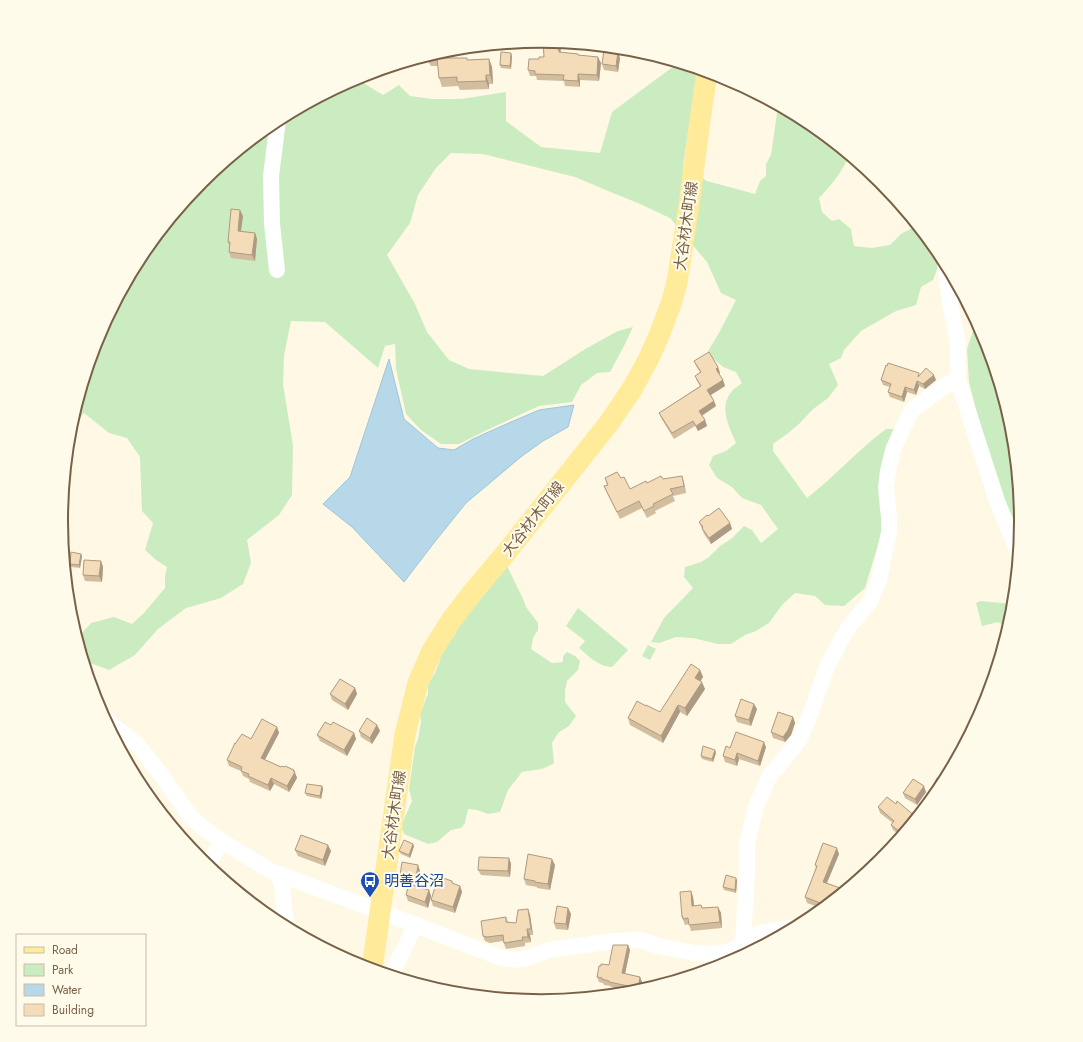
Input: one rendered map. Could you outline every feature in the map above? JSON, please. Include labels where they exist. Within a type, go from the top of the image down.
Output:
[{"type":"main road","name":"大谷材木町線","points":[[373,963],[405,734],[418,683],[432,651],[450,622],[609,423],[632,389],[648,360],[667,314],[677,282],[706,78]]},
{"type":"street","points":[[277,129],[272,176],[272,224],[277,270]]},
{"type":"street","points":[[947,277],[950,304],[958,342],[958,380],[997,502],[1013,541]]},
{"type":"street","points":[[743,944],[747,845],[756,806],[770,775],[799,740],[811,713],[828,666],[848,628],[871,600],[879,580],[889,533],[886,488],[893,450],[912,410],[949,384],[958,380]]},
{"type":"street","points":[[116,729],[138,746],[162,776],[190,816],[221,841],[271,871],[416,924],[496,956],[513,961],[523,960],[544,951],[613,941],[640,940],[659,946],[695,953],[710,954],[728,952],[760,933],[781,929]]},
{"type":"street","points":[[211,859],[221,841]]},
{"type":"street","points":[[278,874],[282,885],[285,918]]},
{"type":"street","points":[[393,970],[416,924]]},
{"type":"green space","points":[[673,67],[700,75],[690,119],[683,166],[707,181],[755,194],[760,181],[766,176],[766,164],[771,155],[777,111],[804,128],[847,160],[828,189],[819,198],[822,212],[832,221],[839,219],[851,229],[854,246],[872,248],[890,245],[901,234],[913,228],[938,262],[938,267],[933,280],[921,287],[916,305],[896,311],[861,331],[844,350],[841,358],[829,364],[838,385],[828,398],[812,410],[787,434],[773,444],[773,451],[807,498],[886,429],[895,429],[884,521],[865,588],[844,606],[825,605],[815,596],[795,593],[782,605],[769,623],[731,644],[718,644],[693,638],[676,637],[659,643],[651,642],[664,618],[693,588],[684,577],[685,567],[701,562],[709,557],[744,526],[752,530],[761,543],[778,529],[761,505],[742,498],[732,487],[717,478],[709,465],[713,456],[726,451],[736,443],[728,424],[725,410],[728,397],[732,391],[742,383],[736,372],[723,367],[707,353],[736,300],[721,293],[707,262],[670,218],[575,177],[483,154],[451,153],[436,168],[418,195],[410,223],[387,255],[415,304],[427,332],[449,360],[469,369],[543,376],[587,348],[618,331],[633,327],[610,372],[597,373],[581,385],[572,402],[539,406],[459,444],[441,444],[421,430],[406,414],[396,369],[395,344],[385,346],[378,368],[325,322],[291,321],[284,355],[283,384],[293,446],[292,495],[279,515],[247,540],[251,563],[243,584],[221,598],[186,608],[158,629],[135,655],[109,670],[91,663],[83,632],[91,623],[114,617],[132,624],[144,613],[165,588],[167,567],[145,550],[153,523],[142,511],[140,457],[127,438],[109,433],[84,413],[81,417],[94,369],[117,312],[148,258],[186,209],[230,165],[279,128],[305,111],[363,83],[383,95],[399,85],[410,96],[432,99],[461,99],[506,92],[506,121],[541,147],[600,153],[612,112]]},
{"type":"green space","points":[[973,331],[989,369],[1005,429],[1010,459],[1014,521],[1004,498],[981,429],[969,382],[967,349]]},
{"type":"green space","points":[[507,566],[526,607],[538,623],[538,630],[533,638],[531,649],[552,663],[563,662],[563,656],[567,652],[575,656],[580,661],[578,670],[567,681],[565,691],[565,702],[576,716],[569,726],[558,733],[552,743],[554,763],[543,768],[522,772],[508,790],[500,812],[488,814],[477,810],[468,809],[465,823],[461,828],[451,830],[437,842],[428,844],[404,834],[401,826],[412,801],[409,789],[415,747],[421,722],[420,714],[428,694],[428,684],[435,673],[440,660],[441,652],[455,635],[459,622]]},
{"type":"green space","points":[[980,601],[1007,603],[1002,625],[998,622],[982,626],[976,603]]},
{"type":"green space","points":[[578,608],[628,650],[612,667],[607,667],[598,663],[582,651],[579,648],[585,641],[566,626]]},
{"type":"green space","points":[[648,645],[656,649],[650,660],[642,656]]},
{"type":"water","points":[[389,359],[404,419],[438,448],[454,450],[473,439],[539,410],[574,405],[568,427],[543,441],[522,456],[466,503],[404,582],[352,527],[323,504],[350,477]]},
{"type":"building","points":[[543,48],[559,49],[559,52],[598,57],[597,75],[578,74],[578,81],[563,80],[564,75],[535,74],[535,71],[528,70],[529,59],[539,59],[539,57],[544,57]]},
{"type":"building","points":[[501,52],[511,53],[510,66],[500,65]]},
{"type":"building","points":[[604,52],[618,54],[616,66],[602,64]]},
{"type":"building","points":[[445,58],[467,58],[467,60],[489,59],[490,75],[486,75],[486,81],[457,82],[457,77],[439,78],[437,60]]},
{"type":"building","points":[[231,209],[240,210],[238,231],[255,233],[252,255],[229,252],[230,242],[228,242]]},
{"type":"building","points":[[709,352],[718,367],[716,369],[723,380],[707,390],[714,401],[699,411],[705,420],[696,426],[693,421],[672,433],[659,413],[701,386],[695,376],[701,372],[694,361]]},
{"type":"building","points":[[888,363],[919,373],[918,377],[926,368],[934,375],[923,384],[917,381],[914,390],[905,387],[902,397],[888,392],[891,384],[881,380]]},
{"type":"building","points":[[617,472],[621,478],[624,477],[630,489],[661,476],[663,479],[682,476],[684,486],[670,489],[673,494],[653,504],[654,506],[644,511],[639,501],[617,512],[604,486],[608,485],[605,478]]},
{"type":"building","points":[[719,508],[730,523],[709,538],[699,522]]},
{"type":"building","points":[[71,552],[81,554],[79,565],[71,564]]},
{"type":"building","points":[[84,560],[101,561],[99,576],[83,575]]},
{"type":"building","points":[[691,664],[700,670],[695,678],[702,682],[685,708],[678,705],[661,736],[628,718],[637,701],[660,712]]},
{"type":"building","points":[[340,679],[355,688],[345,704],[330,694]]},
{"type":"building","points":[[741,699],[754,704],[749,720],[735,716]]},
{"type":"building","points":[[778,712],[793,717],[788,730],[783,737],[771,732]]},
{"type":"building","points":[[367,718],[377,725],[370,738],[359,731]]},
{"type":"building","points":[[262,719],[277,727],[261,758],[281,767],[285,766],[294,770],[293,771],[295,772],[287,786],[271,778],[268,785],[248,776],[249,774],[241,771],[242,767],[227,760],[235,743],[242,734],[251,739]]},
{"type":"building","points":[[325,722],[331,725],[333,722],[354,733],[344,750],[317,735]]},
{"type":"building","points":[[736,732],[764,742],[758,761],[737,753],[735,760],[723,756],[726,746],[730,748]]},
{"type":"building","points":[[703,746],[715,750],[712,759],[701,756]]},
{"type":"building","points":[[913,779],[924,786],[915,799],[903,793]]},
{"type":"building","points":[[307,784],[322,786],[320,796],[305,793]]},
{"type":"building","points":[[887,797],[896,804],[897,801],[913,814],[899,831],[891,825],[894,821],[878,807]]},
{"type":"building","points":[[301,835],[328,845],[323,860],[295,850]]},
{"type":"building","points":[[404,840],[413,844],[409,855],[399,851]]},
{"type":"building","points":[[823,843],[837,848],[823,882],[839,888],[820,903],[805,897],[817,866],[815,865]]},
{"type":"building","points":[[528,854],[552,859],[548,884],[524,879]]},
{"type":"building","points":[[479,857],[509,858],[508,871],[478,870]]},
{"type":"building","points":[[402,862],[418,865],[416,878],[400,875]]},
{"type":"building","points":[[726,875],[736,878],[735,890],[723,887]]},
{"type":"building","points":[[440,877],[452,881],[452,883],[460,886],[453,907],[431,900]]},
{"type":"building","points":[[409,884],[429,890],[425,902],[406,895]]},
{"type":"building","points":[[691,891],[692,906],[701,905],[702,908],[718,907],[720,922],[689,925],[688,918],[683,919],[680,892]]},
{"type":"building","points":[[557,906],[568,908],[566,924],[554,923]]},
{"type":"building","points":[[528,909],[531,929],[527,929],[528,937],[522,937],[523,940],[504,943],[503,935],[483,936],[481,921],[506,917],[506,922],[516,923],[518,910]]},
{"type":"building","points":[[613,945],[628,945],[622,973],[640,977],[639,984],[628,986],[609,982],[597,977],[599,966],[601,966],[601,964],[609,965]]},
{"type":"place","name":"明善谷沼","points":[[370,898]]}]
